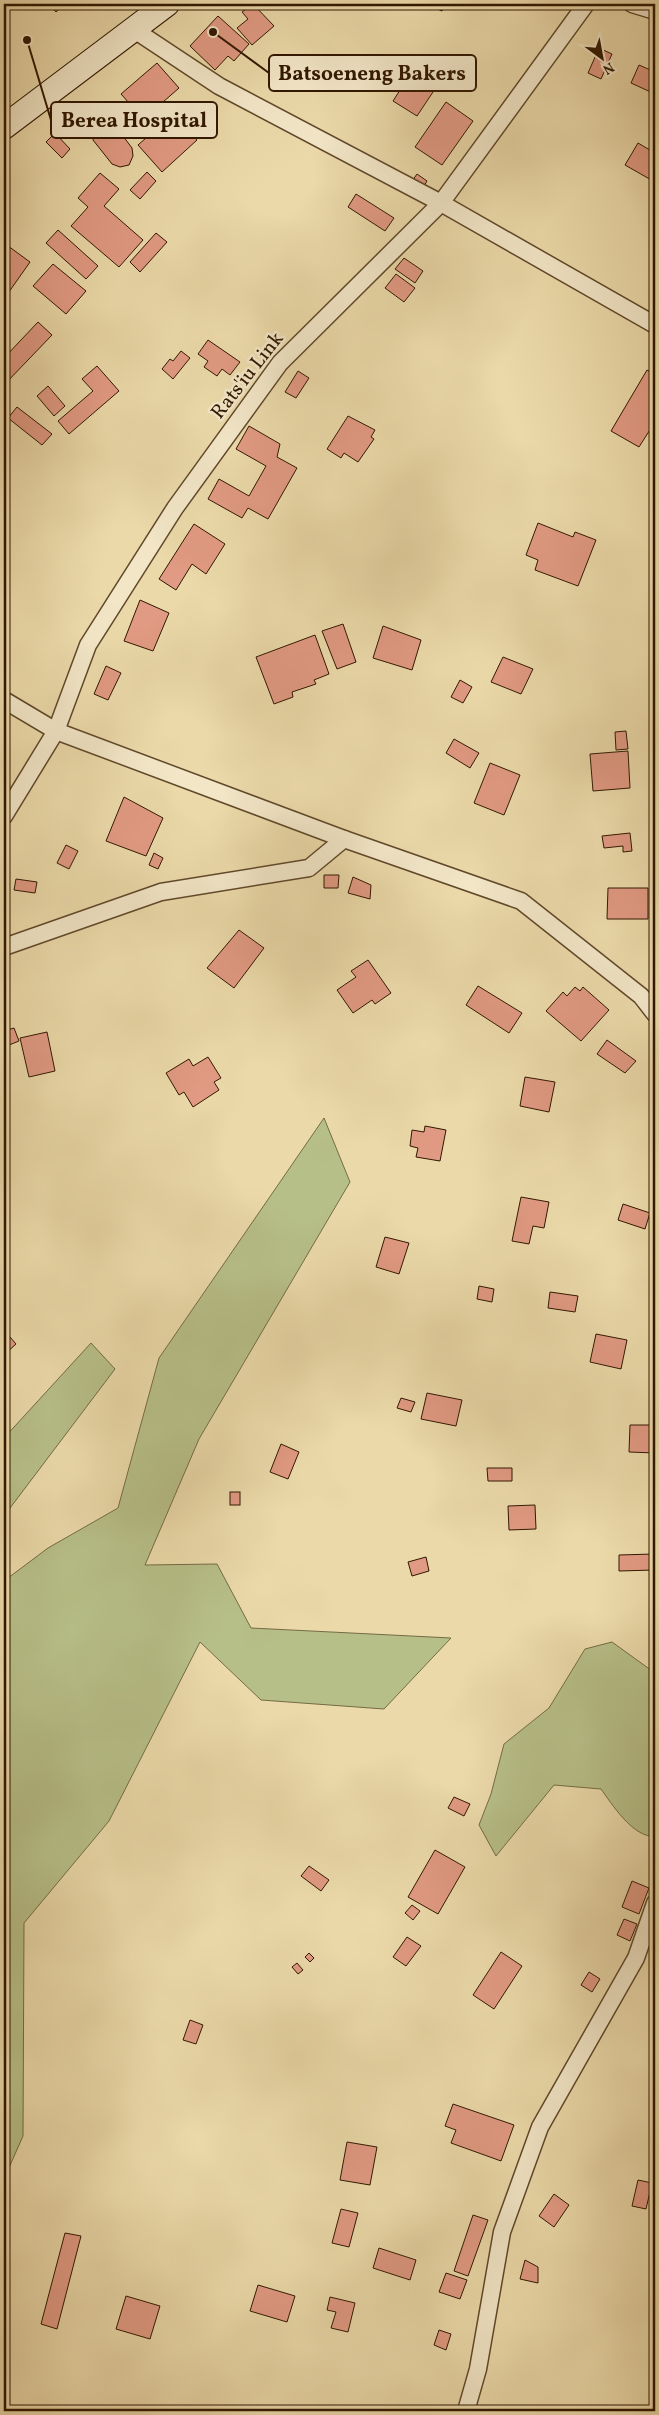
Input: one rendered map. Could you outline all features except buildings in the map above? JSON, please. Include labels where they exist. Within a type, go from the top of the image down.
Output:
[{"type":"main road","points":[[4,127],[167,4]]},
{"type":"street","name":"Rats'iu Link","points":[[4,816],[56,730],[88,645],[175,508],[280,363],[440,203],[586,4]]},
{"type":"street","points":[[632,4],[655,11]]},
{"type":"street","points":[[133,29],[219,86],[440,203],[655,325]]},
{"type":"street","points":[[4,700],[56,730],[344,839],[521,901],[641,996],[655,1014]]},
{"type":"street","points":[[4,947],[162,892],[310,868],[344,839]]},
{"type":"street","points":[[466,2411],[478,2369],[502,2232],[540,2127],[636,1958],[655,1904]]},
{"type":"green space","points":[[324,1118],[350,1182],[199,1439],[145,1565],[217,1564],[251,1628],[451,1638],[384,1709],[261,1700],[200,1642],[109,1821],[24,1923],[23,2136],[4,2179],[4,1581],[48,1548],[118,1508],[159,1358]]},
{"type":"green space","points":[[91,1343],[115,1369],[4,1516],[4,1438]]},
{"type":"green space","points":[[612,1642],[655,1673],[655,1836],[639,1832],[631,1826],[601,1789],[554,1785],[496,1856],[479,1825],[491,1794],[504,1744],[549,1708],[585,1649]]},
{"type":"place","name":"Batsoeneng Bakers","points":[[213,32]]},
{"type":"place","name":"Berea Hospital","points":[[27,40]]}]
